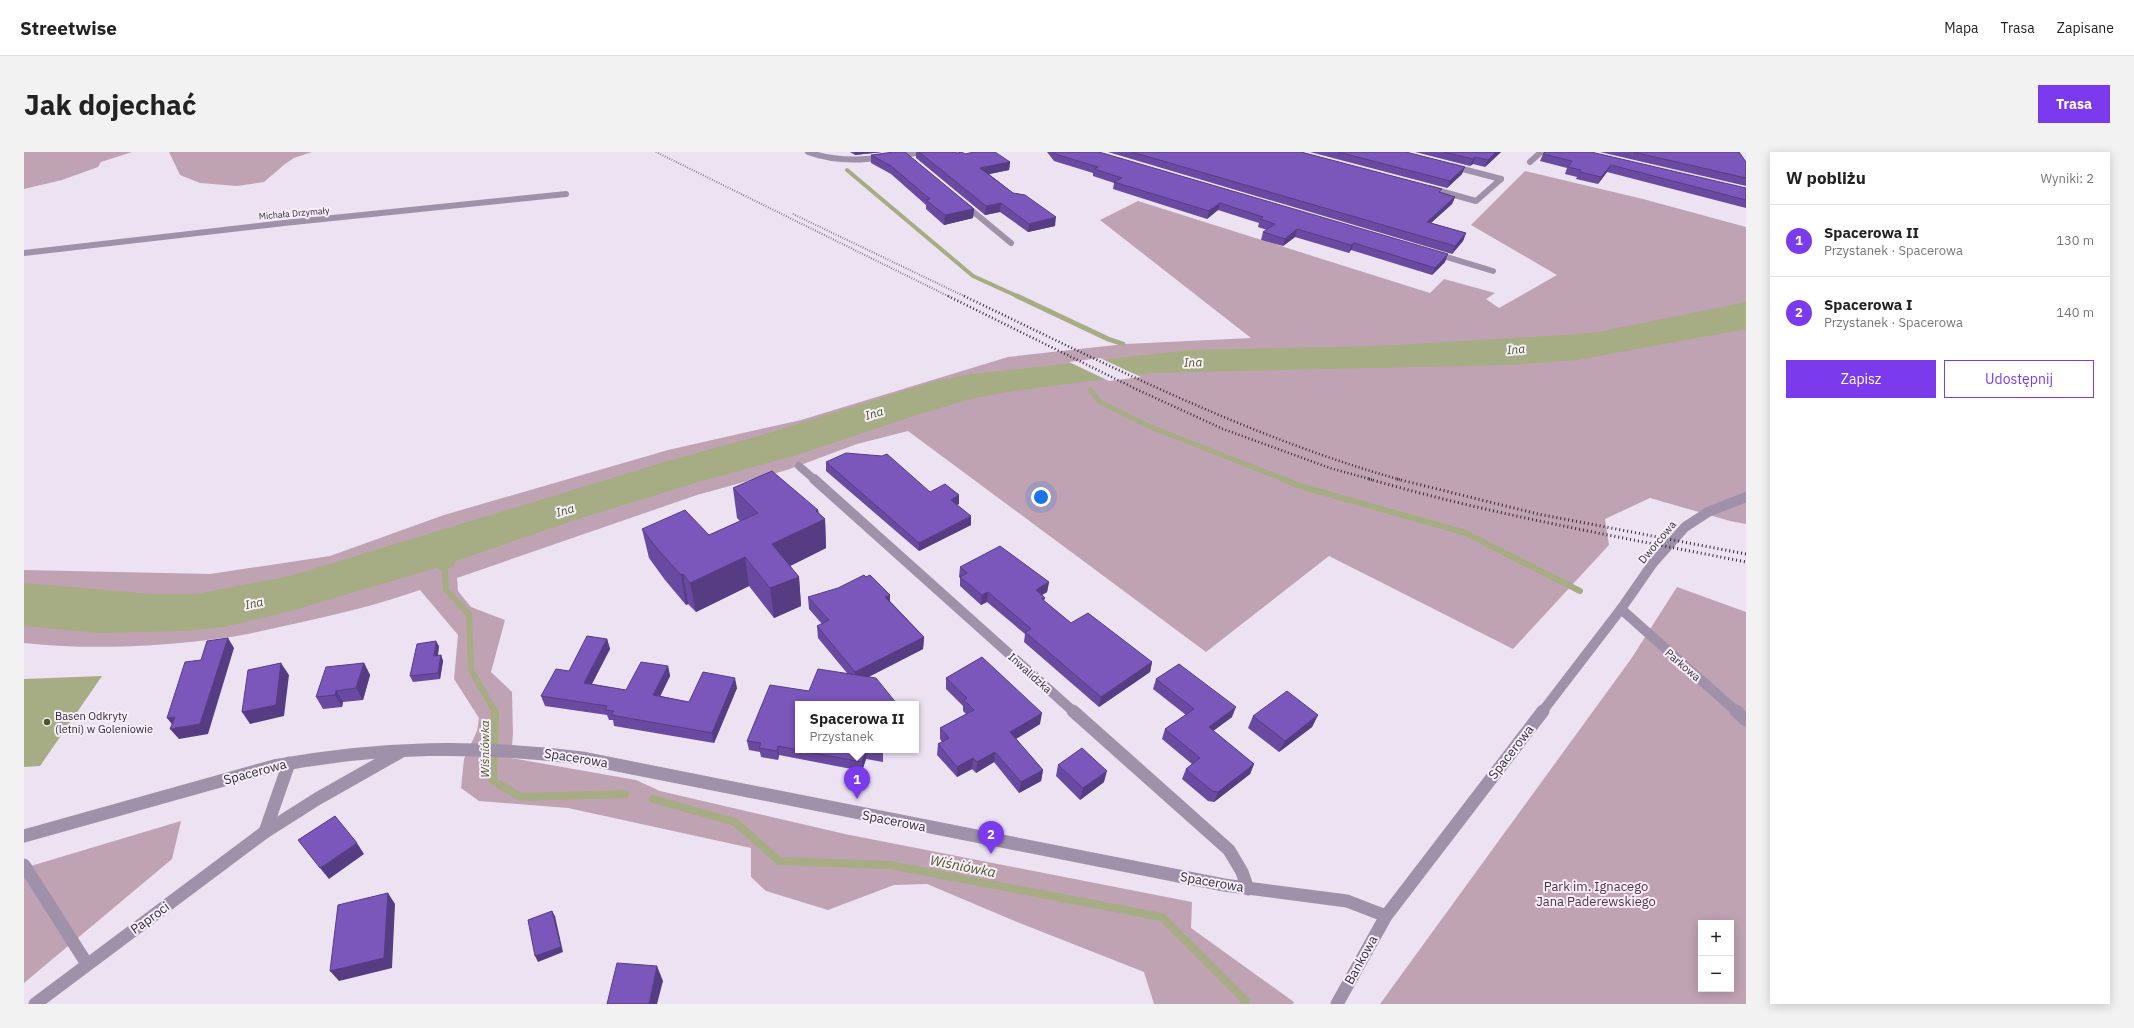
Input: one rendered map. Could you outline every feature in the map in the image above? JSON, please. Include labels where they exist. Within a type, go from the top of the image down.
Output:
[{"type":"street","points":[[808,152],[827,159],[843,160],[923,152]]},
{"type":"street","points":[[1530,162],[1541,152]]},
{"type":"street","points":[[904,154],[910,159]]},
{"type":"street","points":[[1422,187],[1476,201],[1501,178],[1441,163]]},
{"type":"street","name":"Michała Drzymały","points":[[24,253],[284,223],[566,194]]},
{"type":"street","points":[[958,198],[1011,243]]},
{"type":"street","points":[[1426,251],[1493,271]]},
{"type":"street","name":"Inwalidzka","points":[[799,466],[1229,850],[1242,872],[1248,888]]},
{"type":"street","name":"Dworcowa","points":[[1621,609],[1653,563],[1685,527],[1708,512],[1746,497]]},
{"type":"street","name":"Spacerowa","points":[[24,836],[289,763],[346,753],[405,749],[514,750],[582,758],[1018,846],[1248,888],[1347,901],[1386,916],[1621,609]]},
{"type":"street","name":"Parkowa","points":[[1621,609],[1746,720]]},
{"type":"street","name":"Paproci","points":[[35,1004],[265,832],[317,799],[405,749]]},
{"type":"street","points":[[265,832],[289,763]]},
{"type":"street","points":[[24,865],[88,964]]},
{"type":"street","name":"Bankowa","points":[[1337,1004],[1386,916]]},
{"type":"green space","points":[[24,152],[132,152],[101,162],[98,167],[62,180],[24,189]]},
{"type":"green space","points":[[169,152],[312,152],[294,158],[264,182],[237,186],[200,183],[180,175]]},
{"type":"green space","points":[[1525,171],[1643,199],[1746,227],[1746,524],[1730,521],[1650,498],[1605,519],[1609,545],[1513,649],[1329,556],[1206,652],[908,431],[857,444],[787,470],[697,495],[457,578],[458,591],[471,607],[505,620],[491,672],[512,692],[513,734],[511,758],[636,780],[660,791],[845,834],[1192,902],[1191,928],[1294,1002],[1293,1004],[1154,1004],[1144,972],[1017,922],[927,884],[894,885],[828,910],[766,891],[751,877],[751,848],[568,808],[479,801],[461,788],[464,759],[477,731],[479,718],[454,679],[458,635],[420,590],[390,600],[313,620],[223,638],[174,644],[99,647],[24,643],[24,570],[210,574],[330,556],[444,515],[668,450],[801,420],[1008,357],[1125,344],[1251,338],[1100,220],[1138,201],[1430,293],[1444,279],[1495,293],[1486,299],[1499,308],[1557,275],[1471,225]]},
{"type":"green space","name":"Park im. Ignacego Jana Paderewskiego","points":[[1677,587],[1746,612],[1746,1004],[1380,1004],[1631,659]]},
{"type":"green space","points":[[181,821],[172,859],[24,983],[24,868]]},
{"type":"water","name":"Ina","points":[[1746,302],[1746,329],[1577,360],[1511,365],[1152,373],[1007,392],[971,399],[923,413],[797,455],[695,483],[578,519],[456,561],[453,567],[440,570],[436,568],[294,610],[224,627],[186,631],[100,633],[24,626],[24,583],[153,594],[196,594],[290,576],[668,461],[762,435],[935,381],[972,374],[1189,350],[1377,346],[1598,332]]},
{"type":"water","name":"Basen Odkryty (letni) w Goleniowie","points":[[102,676],[40,766],[24,767],[24,679]]},
{"type":"pier","points":[[1100,358],[1141,377],[1109,381],[1069,362]]},
{"type":"building","points":[[905,152],[974,209],[945,215],[926,200],[930,199],[891,166],[871,155]]},
{"type":"building","points":[[919,152],[962,152],[965,154],[974,152],[995,152],[1010,162],[980,168],[1013,193],[1025,195],[1056,217],[1029,224],[1001,203],[986,206]]},
{"type":"building","points":[[1053,152],[1099,152],[1448,254],[1435,268],[1354,243],[1351,245],[1297,229],[1285,239],[1263,232],[1275,224],[1260,219],[1263,217],[1220,203],[1209,211],[1114,182],[1122,178],[1094,169],[1098,167],[1055,154]]},
{"type":"building","points":[[1132,152],[1301,152],[1442,189],[1439,192],[1455,197],[1427,222],[1466,233],[1455,246]]},
{"type":"building","points":[[1338,152],[1406,152],[1465,167],[1450,181]]},
{"type":"building","points":[[1444,152],[1496,152],[1488,160],[1475,157],[1473,159]]},
{"type":"building","points":[[1545,152],[1591,152],[1746,188],[1746,200],[1611,165],[1601,177],[1580,172],[1581,170],[1568,167],[1572,161],[1543,154]]},
{"type":"building","points":[[1633,152],[1739,152],[1746,162],[1746,178]]},
{"type":"building","points":[[846,453],[882,456],[887,454],[930,492],[945,484],[959,495],[951,500],[971,516],[919,543],[826,462]]},
{"type":"building","points":[[772,471],[818,510],[816,511],[825,519],[772,544],[799,577],[770,588],[745,557],[690,583],[683,574],[681,575],[659,551],[642,529],[685,510],[709,535],[758,513],[733,488]]},
{"type":"building","points":[[1000,546],[1049,582],[1036,590],[1045,598],[1042,599],[1071,623],[1088,613],[1152,662],[1101,697],[1025,632],[1031,629],[988,592],[982,595],[960,577],[967,573],[960,567]]},
{"type":"building","points":[[864,575],[866,577],[870,575],[890,595],[885,597],[924,637],[855,672],[817,626],[829,620],[808,597],[838,588]]},
{"type":"building","points":[[587,636],[607,639],[584,683],[626,690],[641,662],[668,666],[653,695],[689,702],[703,672],[735,678],[712,733],[611,715],[614,711],[605,710],[607,706],[541,696],[556,669],[569,671]]},
{"type":"building","points":[[228,638],[200,724],[170,729],[175,717],[167,718],[185,662],[201,660],[207,641]]},
{"type":"building","points":[[436,641],[434,656],[441,655],[438,673],[410,676],[417,644]]},
{"type":"building","points":[[982,657],[1042,713],[1010,732],[1043,770],[1021,782],[995,752],[977,762],[973,758],[957,767],[938,744],[949,738],[940,728],[974,710],[964,700],[967,698],[946,678]]},
{"type":"building","points":[[281,663],[276,705],[242,712],[248,670]]},
{"type":"building","points":[[364,663],[356,688],[336,691],[335,695],[316,697],[326,667]]},
{"type":"building","points":[[1179,664],[1236,707],[1209,727],[1254,764],[1218,792],[1212,791],[1186,769],[1200,758],[1165,729],[1194,709],[1156,679]]},
{"type":"building","points":[[818,669],[876,678],[895,701],[795,701],[795,749],[778,746],[777,751],[759,748],[761,743],[747,741],[770,685],[809,691]]},
{"type":"building","points":[[1287,691],[1318,715],[1285,741],[1253,716]]},
{"type":"building","points":[[1082,748],[1107,771],[1083,788],[1058,765]]},
{"type":"building","points":[[814,753],[865,753],[862,762]]},
{"type":"building","points":[[335,816],[357,843],[320,868],[298,840]]},
{"type":"building","points":[[388,893],[384,958],[330,971],[338,905]]},
{"type":"building","points":[[552,911],[561,947],[535,956],[528,920]]},
{"type":"building","points":[[617,963],[657,966],[649,1004],[607,1004]]},
{"type":"waterway","points":[[847,170],[973,276],[1019,297]]},
{"type":"waterway","points":[[1017,296],[1108,339],[1123,344]]},
{"type":"waterway","points":[[1090,390],[1100,402],[1153,428],[1286,480]]},
{"type":"waterway","points":[[1283,479],[1300,486],[1466,533],[1580,591]]},
{"type":"waterway","name":"Wiśniówka","points":[[444,562],[446,590],[469,614],[471,670],[495,712]]},
{"type":"waterway","name":"Wiśniówka","points":[[495,712],[493,781],[521,797],[625,794]]},
{"type":"waterway","name":"Wiśniówka","points":[[653,799],[735,822],[779,861],[890,865],[1162,917],[1246,1001],[1244,1004]]},
{"type":"railway","points":[[656,152],[950,297]]},
{"type":"railway","points":[[793,214],[966,297]]},
{"type":"railway","points":[[948,296],[1138,390],[1223,429],[1330,468],[1373,480]]},
{"type":"railway","points":[[964,296],[1124,373],[1233,421],[1344,463],[1401,480]]},
{"type":"railway","points":[[1369,479],[1462,504],[1746,562]]},
{"type":"railway","points":[[1401,480],[1538,514],[1746,554]]},
{"type":"place","name":"Basen Odkryty (letni) w Goleniowie","points":[[47,722]]},
{"type":"place","name":"Spacerowa II","points":[[857,799]]},
{"type":"place","name":"Spacerowa I","points":[[991,854]]}]
